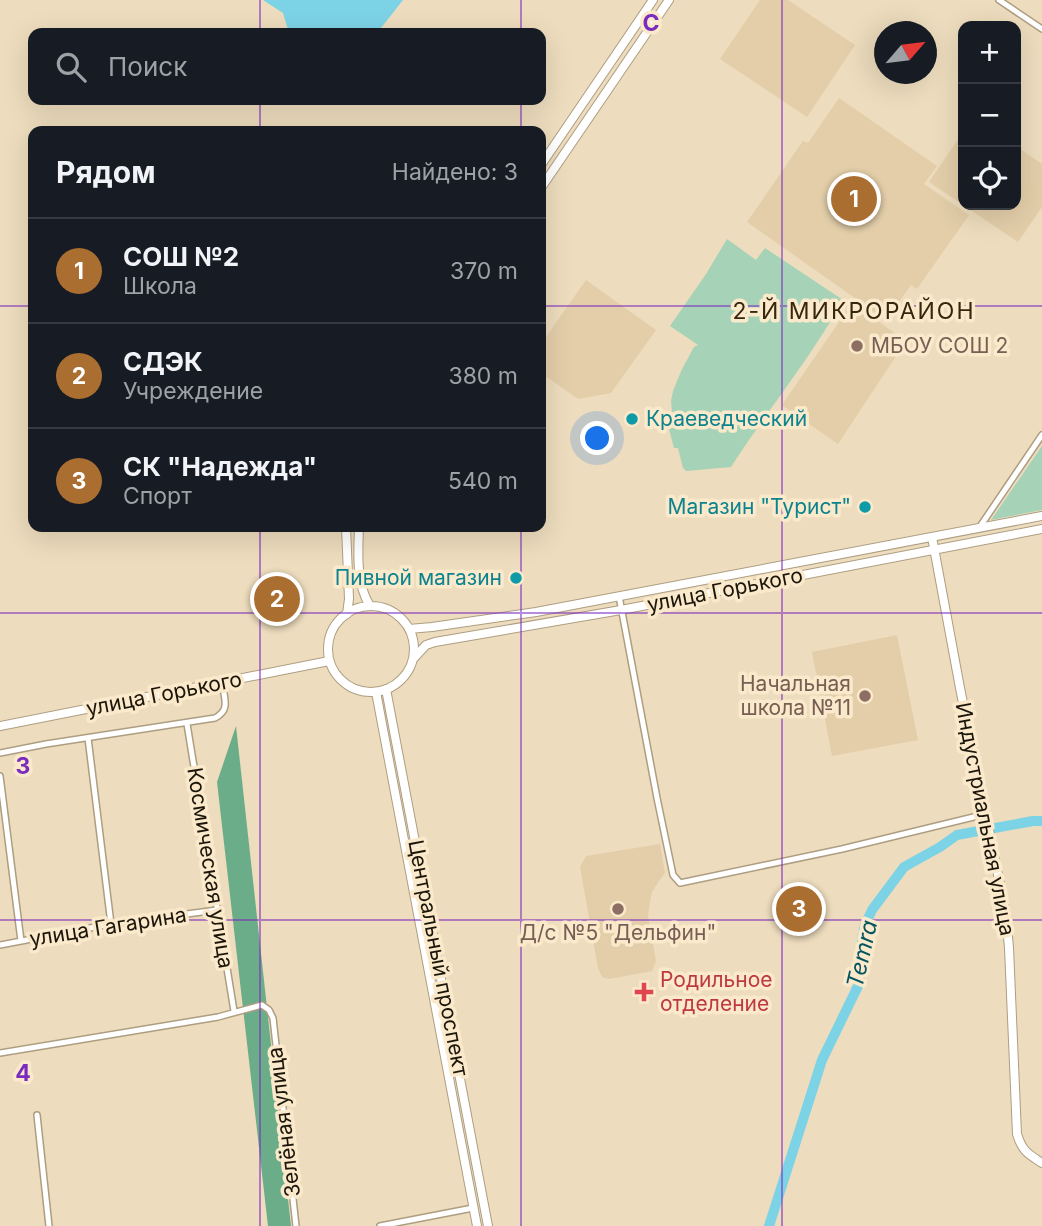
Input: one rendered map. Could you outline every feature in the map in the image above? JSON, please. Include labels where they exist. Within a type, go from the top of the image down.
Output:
[{"type":"main road","points":[[546,158],[653,0]]},
{"type":"main road","points":[[546,181],[669,0]]},
{"type":"main road","name":"улица Горького","points":[[409,629],[536,612],[1042,516]]},
{"type":"main road","name":"улица Горького","points":[[414,658],[426,645],[435,642],[621,610],[1042,529]]},
{"type":"main road","points":[[346,532],[349,598],[347,614]]},
{"type":"main road","points":[[359,532],[361,585],[363,595],[370,606]]},
{"type":"main road","name":"Индустриальная улица","points":[[932,537],[1006,914],[1017,1134],[1021,1146],[1042,1163]]},
{"type":"main road","points":[[370,606],[381,607],[399,617],[409,629],[414,658],[396,684],[376,692],[354,689],[344,683],[329,662],[328,644],[335,626],[347,614],[370,606]]},
{"type":"main road","name":"улица Горького","points":[[0,726],[329,662]]},
{"type":"main road","name":"Центральный проспект","points":[[386,690],[488,1226]]},
{"type":"main road","name":"Центральный проспект","points":[[376,692],[477,1226]]},
{"type":"street","points":[[999,0],[1042,29]]},
{"type":"street","points":[[979,528],[1042,435]]},
{"type":"street","points":[[619,596],[673,875],[680,883],[842,849],[986,814]]},
{"type":"street","points":[[0,753],[215,718],[223,714],[226,708],[222,682]]},
{"type":"street","name":"Космическая улица","points":[[187,724],[234,1011]]},
{"type":"street","points":[[88,738],[111,924]]},
{"type":"street","points":[[0,776],[21,941]]},
{"type":"street","name":"улица Гагарина","points":[[0,945],[111,924],[217,910]]},
{"type":"street","name":"Зелёная улица","points":[[234,1011],[262,1005],[269,1010],[273,1018],[296,1226]]},
{"type":"street","points":[[0,1053],[218,1017],[234,1011]]},
{"type":"street","points":[[37,1115],[49,1226]]},
{"type":"street","points":[[382,1226],[473,1209]]},
{"type":"shaded area","points":[[760,0],[788,0],[855,45],[807,117],[720,59]]},
{"type":"shaded area","points":[[839,98],[937,166],[924,184],[958,210],[969,215],[917,289],[911,285],[886,320],[747,222],[803,141],[808,143]]},
{"type":"shaded area","points":[[958,139],[958,202],[929,182]]},
{"type":"shaded area","points":[[1021,149],[1042,164],[1042,207],[1018,242],[970,210],[1021,210]]},
{"type":"shaded area","points":[[586,280],[656,330],[611,393],[578,399],[546,377],[546,337]]},
{"type":"shaded area","points":[[852,303],[906,341],[838,444],[782,405]]},
{"type":"shaded area","name":"Начальная школа №11","points":[[897,635],[918,740],[832,756],[812,652]]},
{"type":"shaded area","name":"Д/c №5 \"Дельфин\"","points":[[660,844],[665,873],[652,892],[648,916],[656,961],[652,971],[609,979],[602,977],[598,968],[580,867],[586,856]]},
{"type":"green space","points":[[727,239],[756,260],[765,248],[843,300],[817,343],[731,467],[686,471],[678,448],[674,448],[669,429],[677,426],[676,412],[672,412],[671,401],[682,369],[694,347],[698,345],[670,326]]},
{"type":"green space","points":[[1042,446],[1042,510],[991,520]]},
{"type":"green space","points":[[236,726],[291,1226],[268,1226],[217,782]]},
{"type":"water","points":[[263,0],[403,0],[381,28],[288,28],[283,13]]},
{"type":"waterway","name":"Temra","points":[[769,1226],[822,1060],[859,984],[863,959],[862,939],[872,910],[904,867],[957,835],[1042,821]]},
{"type":"place","name":"СОШ №2","points":[[854,199]]},
{"type":"place","name":"МБОУ СОШ 2","points":[[857,346]]},
{"type":"place","name":"Краеведческий","points":[[632,419]]},
{"type":"place","name":"Магазин \"Турист\"","points":[[865,507]]},
{"type":"place","name":"Пивной магазин","points":[[516,578]]},
{"type":"place","name":"СДЭК","points":[[277,599]]},
{"type":"place","name":"Начальная школа №11","points":[[865,696]]},
{"type":"place","name":"Д/c №5 \"Дельфин\"","points":[[618,909]]},
{"type":"place","name":"СК \"Надежда\"","points":[[799,909]]},
{"type":"place","name":"Родильное отделение","points":[[644,992]]},
{"type":"district","name":"2-Й МИКРОРАЙОН","points":[[854,311]]}]
